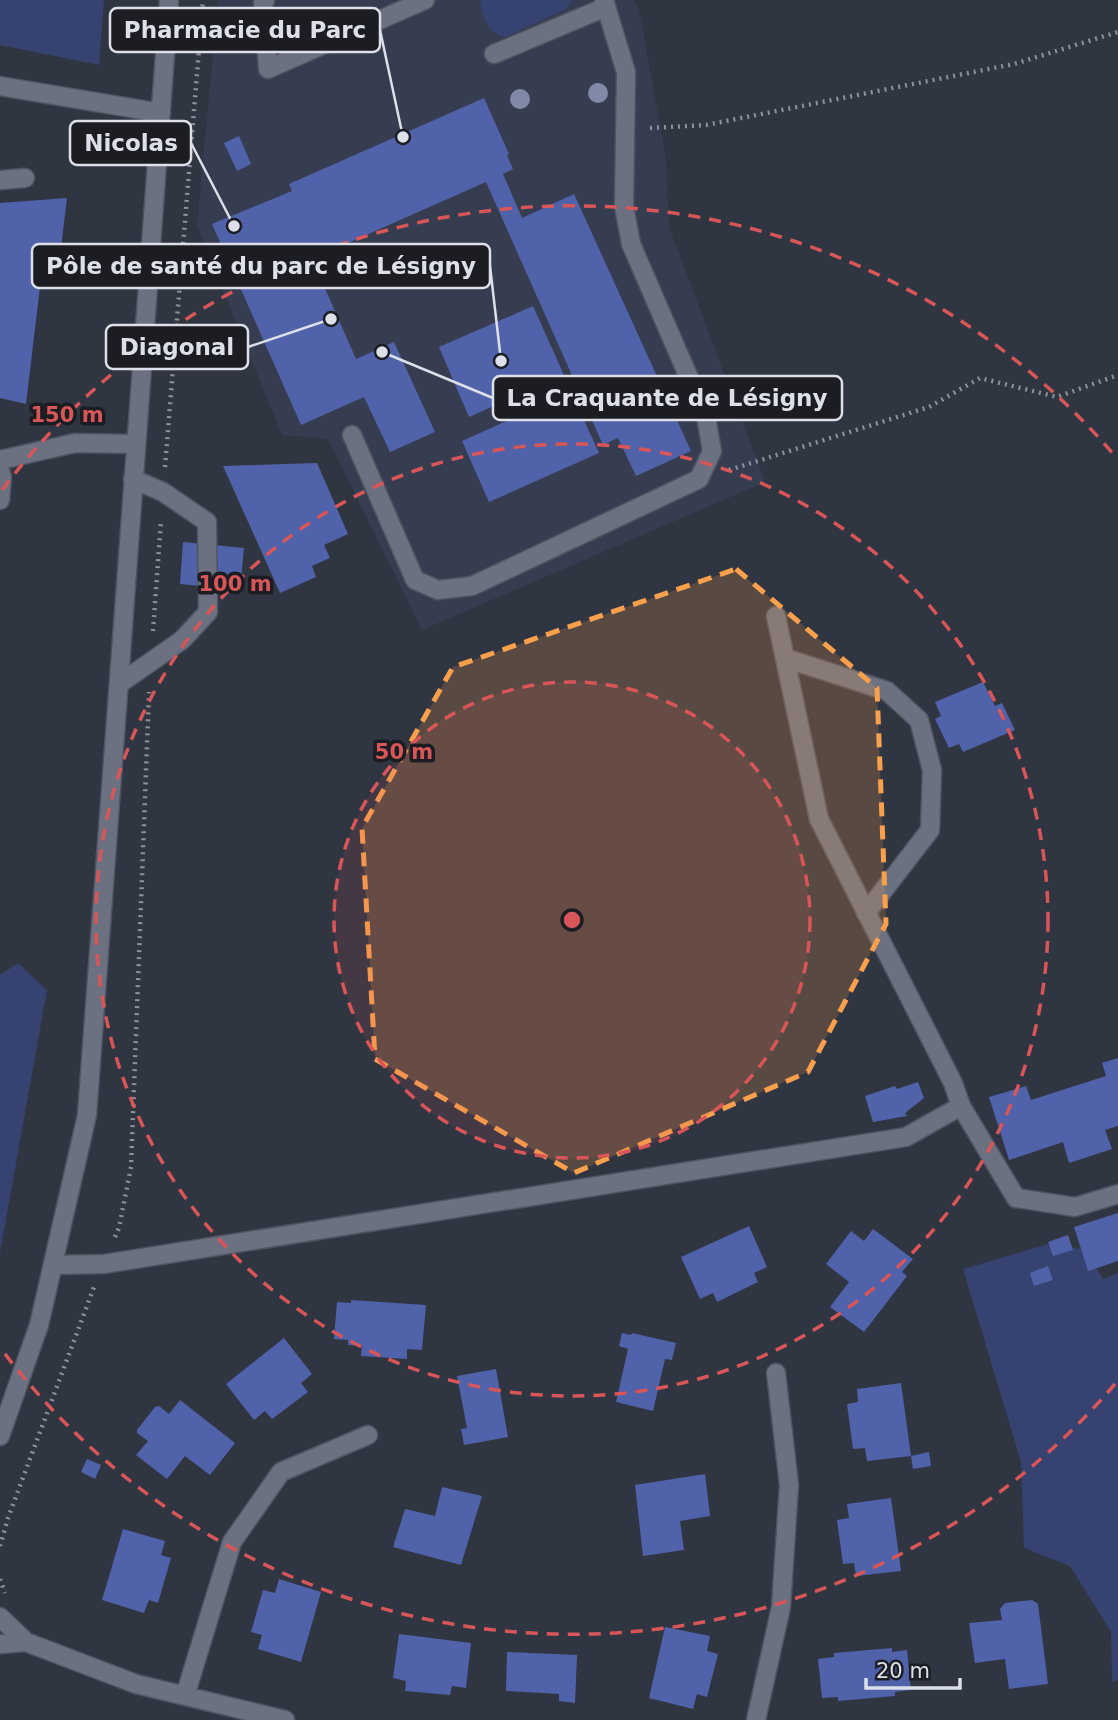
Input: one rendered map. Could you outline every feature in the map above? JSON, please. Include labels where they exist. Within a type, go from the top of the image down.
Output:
[{"type":"street","points":[[0,1436],[39,1325],[87,1115],[169,0]]},
{"type":"street","points":[[265,0],[263,3],[268,69],[425,0]]},
{"type":"street","points":[[352,435],[415,580],[438,590],[472,586],[699,479],[712,451],[706,416],[631,244],[624,206],[623,129],[626,72],[605,3],[494,54]]},
{"type":"street","points":[[0,86],[161,113]]},
{"type":"street","points":[[0,180],[24,178]]},
{"type":"street","points":[[0,460],[75,443],[136,444]]},
{"type":"street","points":[[0,471],[0,500]]},
{"type":"street","points":[[119,684],[182,640],[208,612],[207,522],[163,492],[134,479]]},
{"type":"street","points":[[776,616],[819,819],[953,1083],[961,1106],[1016,1198],[1075,1207],[1118,1194]]},
{"type":"street","points":[[785,658],[887,691],[919,720],[932,771],[930,830],[866,913]]},
{"type":"street","points":[[53,1265],[104,1264],[906,1137],[961,1106]]},
{"type":"street","points":[[756,1720],[781,1607],[789,1485],[776,1373]]},
{"type":"street","points":[[185,1696],[232,1542],[281,1472],[368,1435]]},
{"type":"street","points":[[0,1617],[26,1642],[136,1684],[285,1720]]},
{"type":"street","points":[[0,1644],[26,1642]]},
{"type":"path","points":[[623,129],[719,122],[1014,64],[1118,32]]},
{"type":"path","points":[[699,479],[929,407],[980,378],[1056,397],[1118,375]]},
{"type":"highlighted area","points":[[736,569],[877,688],[886,924],[808,1072],[574,1173],[375,1059],[362,828],[453,667]]},
{"type":"shaded area","points":[[0,0],[104,0],[99,65],[0,45]]},
{"type":"shaded area","points":[[218,0],[633,0],[639,9],[666,159],[669,227],[765,482],[422,630],[328,439],[282,435],[197,226]]},
{"type":"shaded area","points":[[480,0],[573,0],[565,10],[505,37],[490,28],[482,12]]},
{"type":"shaded area","points":[[18,963],[47,990],[0,1253],[0,975]]},
{"type":"shaded area","points":[[1049,1244],[1086,1250],[1103,1279],[1118,1273],[1118,1680],[1112,1682],[1111,1632],[1070,1566],[1024,1548],[1021,1462],[963,1269]]},
{"type":"building","points":[[484,98],[509,154],[507,155],[513,169],[503,174],[522,218],[574,194],[691,451],[636,476],[618,438],[603,445],[486,182],[312,259],[356,359],[394,342],[435,432],[390,452],[364,397],[301,425],[212,224],[292,191],[289,184]]},
{"type":"building","points":[[239,136],[251,164],[237,171],[224,143]]},
{"type":"building","points":[[67,198],[58,272],[42,270],[26,404],[0,398],[0,203]]},
{"type":"building","points":[[533,306],[564,375],[469,417],[439,347]]},
{"type":"building","points":[[571,392],[599,453],[489,502],[462,441]]},
{"type":"building","points":[[317,463],[348,534],[324,545],[330,558],[312,566],[316,577],[280,593],[223,466]]},
{"type":"building","points":[[183,542],[244,548],[240,590],[180,584]]},
{"type":"building","points":[[983,682],[995,706],[1002,703],[1015,730],[963,752],[959,744],[949,748],[935,719],[941,716],[935,702]]},
{"type":"building","points":[[1118,1058],[1118,1126],[1105,1130],[1112,1149],[1069,1163],[1063,1142],[1009,1160],[989,1097],[1026,1086],[1031,1100],[1106,1076],[1102,1063]]},
{"type":"building","points":[[918,1082],[924,1098],[905,1113],[907,1116],[873,1122],[865,1096]]},
{"type":"building","points":[[1118,1213],[1118,1261],[1088,1271],[1074,1227]]},
{"type":"building","points":[[749,1226],[767,1267],[754,1273],[758,1282],[717,1302],[713,1293],[700,1299],[681,1257]]},
{"type":"building","points":[[873,1229],[913,1259],[902,1272],[907,1276],[864,1332],[830,1307],[849,1282],[826,1264],[851,1231],[864,1241]]},
{"type":"building","points":[[1068,1235],[1073,1250],[1053,1256],[1048,1242]]},
{"type":"building","points":[[1048,1266],[1053,1280],[1034,1286],[1030,1273]]},
{"type":"building","points":[[351,1300],[426,1305],[422,1350],[407,1349],[407,1359],[361,1356],[362,1346],[348,1345],[348,1340],[334,1339],[337,1302],[351,1303]]},
{"type":"building","points":[[622,1333],[676,1343],[672,1360],[665,1359],[653,1411],[616,1402],[628,1349],[619,1346]]},
{"type":"building","points":[[284,1338],[312,1374],[301,1383],[308,1392],[272,1419],[265,1411],[254,1420],[226,1384]]},
{"type":"building","points":[[496,1369],[508,1437],[464,1445],[461,1429],[467,1428],[457,1376]]},
{"type":"building","points":[[901,1383],[911,1456],[867,1461],[865,1448],[853,1449],[847,1404],[858,1402],[857,1389]]},
{"type":"building","points":[[180,1400],[235,1443],[210,1475],[185,1456],[167,1479],[136,1455],[148,1441],[137,1433],[137,1430],[155,1407],[159,1406],[169,1414]]},
{"type":"building","points":[[929,1452],[931,1466],[913,1469],[911,1456]]},
{"type":"building","points":[[87,1459],[101,1465],[95,1479],[81,1472]]},
{"type":"building","points":[[705,1474],[710,1516],[680,1521],[684,1550],[643,1556],[635,1485]]},
{"type":"building","points":[[442,1487],[482,1496],[461,1565],[393,1547],[405,1509],[435,1516]]},
{"type":"building","points":[[891,1498],[901,1571],[856,1576],[854,1563],[843,1564],[837,1520],[849,1518],[847,1504]]},
{"type":"building","points":[[123,1529],[165,1541],[161,1555],[171,1558],[158,1603],[149,1600],[144,1613],[102,1600]]},
{"type":"building","points":[[279,1579],[321,1592],[301,1662],[258,1649],[262,1635],[251,1632],[263,1590],[275,1593]]},
{"type":"building","points":[[1032,1600],[1038,1604],[1048,1684],[1009,1689],[1005,1659],[975,1663],[969,1623],[1002,1620],[1000,1609],[1005,1603]]},
{"type":"building","points":[[665,1627],[710,1636],[707,1651],[718,1654],[707,1697],[697,1694],[693,1709],[649,1698]]},
{"type":"building","points":[[399,1634],[471,1643],[466,1688],[452,1686],[450,1695],[405,1691],[406,1681],[393,1678]]},
{"type":"building","points":[[892,1648],[892,1652],[907,1650],[911,1690],[895,1692],[895,1696],[838,1701],[838,1697],[822,1698],[818,1659],[834,1657],[834,1653]]},
{"type":"building","points":[[507,1652],[577,1655],[575,1703],[559,1701],[559,1694],[506,1691]]},
{"type":"place","name":"Pharmacie du Parc","points":[[403,137]]},
{"type":"place","name":"Nicolas","points":[[234,226]]},
{"type":"place","name":"Diagonal","points":[[331,319]]},
{"type":"place","name":"La Craquante de Lésigny","points":[[382,352]]},
{"type":"place","name":"Pôle de santé du parc de Lésigny","points":[[501,361]]}]
